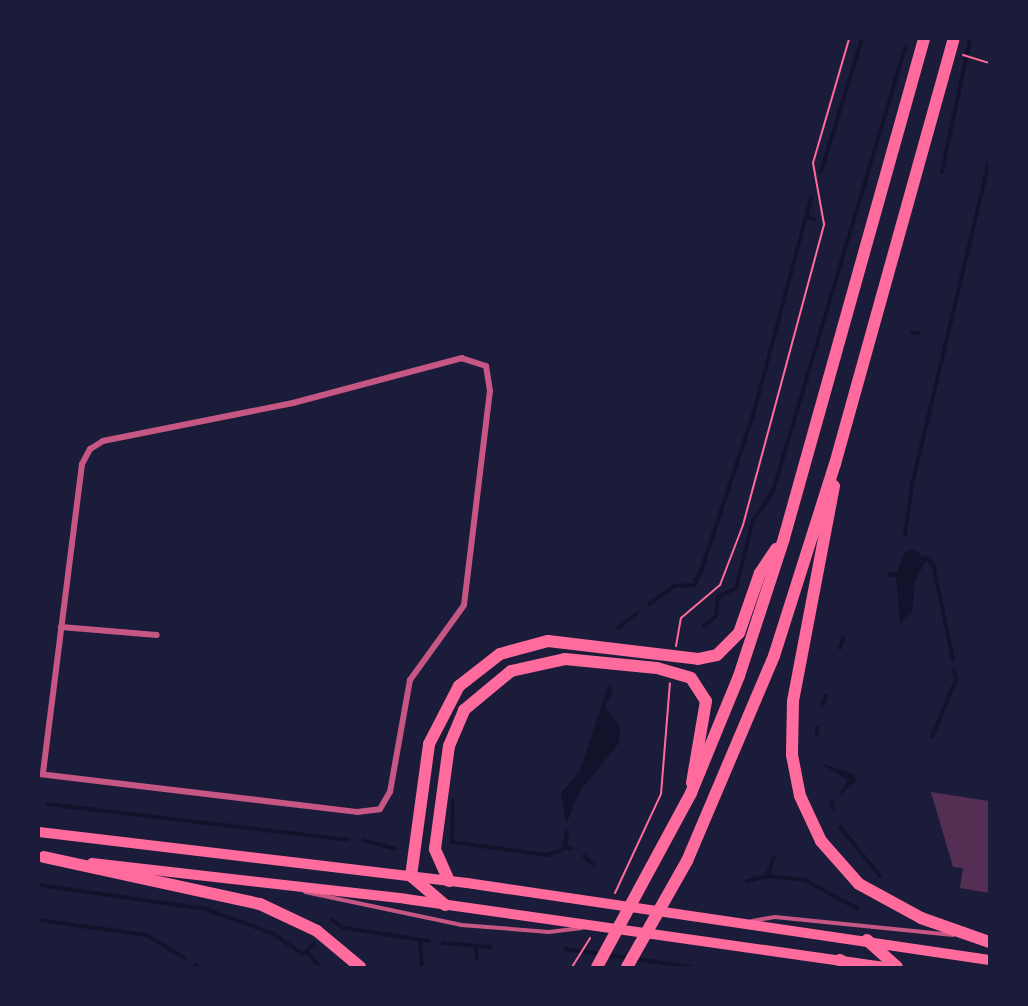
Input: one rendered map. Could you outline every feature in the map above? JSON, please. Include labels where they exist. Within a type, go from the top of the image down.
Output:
[{"type":"highway","points":[[597,967],[658,858],[691,793],[740,676],[784,538],[924,39]]},
{"type":"highway","points":[[627,967],[687,861],[764,682],[835,464],[954,39]]},
{"type":"highway","points":[[835,464],[830,525],[794,701],[792,754],[808,816],[821,840],[844,870],[875,894],[969,937],[989,942]]},
{"type":"highway","points":[[445,905],[411,876],[429,744],[448,701],[472,673],[513,649],[548,641],[699,659],[717,655],[739,633],[760,573],[784,538]]},
{"type":"highway","points":[[449,881],[435,849],[443,772],[456,725],[486,686],[526,664],[565,659],[657,668],[691,678],[706,701],[691,793]]},
{"type":"highway","points":[[42,857],[260,904],[312,927],[360,967]]},
{"type":"highway","points":[[867,940],[897,967]]},
{"type":"main road","points":[[39,832],[449,881],[744,922],[989,960]]},
{"type":"main road","points":[[42,857],[270,883],[598,925],[845,964],[882,967]]},
{"type":"street","points":[[462,358],[486,366],[490,391],[464,605],[410,680],[390,792],[380,808],[357,812],[41,774],[61,627],[82,464],[96,444],[294,403],[462,358]]},
{"type":"street","points":[[61,627],[157,635]]},
{"type":"lane","points":[[270,883],[461,925],[549,932],[598,925]]},
{"type":"lane","points":[[744,922],[775,917],[969,937]]},
{"type":"path","points":[[675,648],[681,618],[720,585],[743,525],[824,224],[813,163],[849,39]]},
{"type":"path","points":[[639,850],[661,795],[670,683]]},
{"type":"shaded area","points":[[914,549],[926,560],[915,581],[912,613],[900,624],[896,575],[905,552]]},
{"type":"shaded area","points":[[608,685],[613,691],[605,706],[620,726],[619,743],[579,792],[566,825],[561,793],[580,771]]},
{"type":"shaded area","points":[[820,763],[854,774],[856,781],[837,798],[848,780]]},
{"type":"building","points":[[931,792],[989,801],[989,893],[960,888],[963,868],[953,867]]},
{"type":"waterway","points":[[821,172],[862,39]]},
{"type":"waterway","points":[[942,172],[970,39]]},
{"type":"waterway","points":[[704,626],[716,616],[718,597],[736,588],[753,521],[773,491],[905,48]]},
{"type":"waterway","points":[[905,535],[912,485],[989,163]]},
{"type":"waterway","points":[[649,604],[675,586],[694,585],[701,571],[754,412],[811,198]]},
{"type":"waterway","points":[[806,217],[814,219]]},
{"type":"waterway","points":[[912,333],[919,333]]},
{"type":"waterway","points":[[925,557],[933,564],[953,659]]},
{"type":"waterway","points":[[889,575],[896,574]]},
{"type":"waterway","points":[[618,628],[637,613]]},
{"type":"waterway","points":[[840,648],[843,638]]},
{"type":"waterway","points":[[932,737],[956,680],[954,670]]},
{"type":"waterway","points":[[823,705],[826,695]]},
{"type":"waterway","points":[[817,728],[817,735]]},
{"type":"waterway","points":[[453,800],[452,842],[547,855],[566,848]]},
{"type":"waterway","points":[[831,801],[833,809]]},
{"type":"waterway","points":[[47,804],[348,840]]},
{"type":"waterway","points":[[840,827],[880,876]]},
{"type":"waterway","points":[[567,831],[565,845],[571,849]]},
{"type":"waterway","points":[[364,840],[395,849]]},
{"type":"waterway","points":[[584,856],[594,865]]},
{"type":"waterway","points":[[767,876],[774,858]]},
{"type":"waterway","points":[[747,881],[767,876],[805,880],[858,909]]},
{"type":"waterway","points":[[39,885],[206,909],[274,934],[303,954],[314,944]]},
{"type":"waterway","points":[[39,920],[146,935],[185,958]]},
{"type":"waterway","points":[[332,920],[344,928],[429,941]]},
{"type":"waterway","points":[[420,940],[422,967]]},
{"type":"waterway","points":[[443,943],[490,947]]},
{"type":"waterway","points":[[476,947],[477,958]]},
{"type":"waterway","points":[[566,949],[691,967]]},
{"type":"waterway","points":[[307,952],[320,967]]}]
